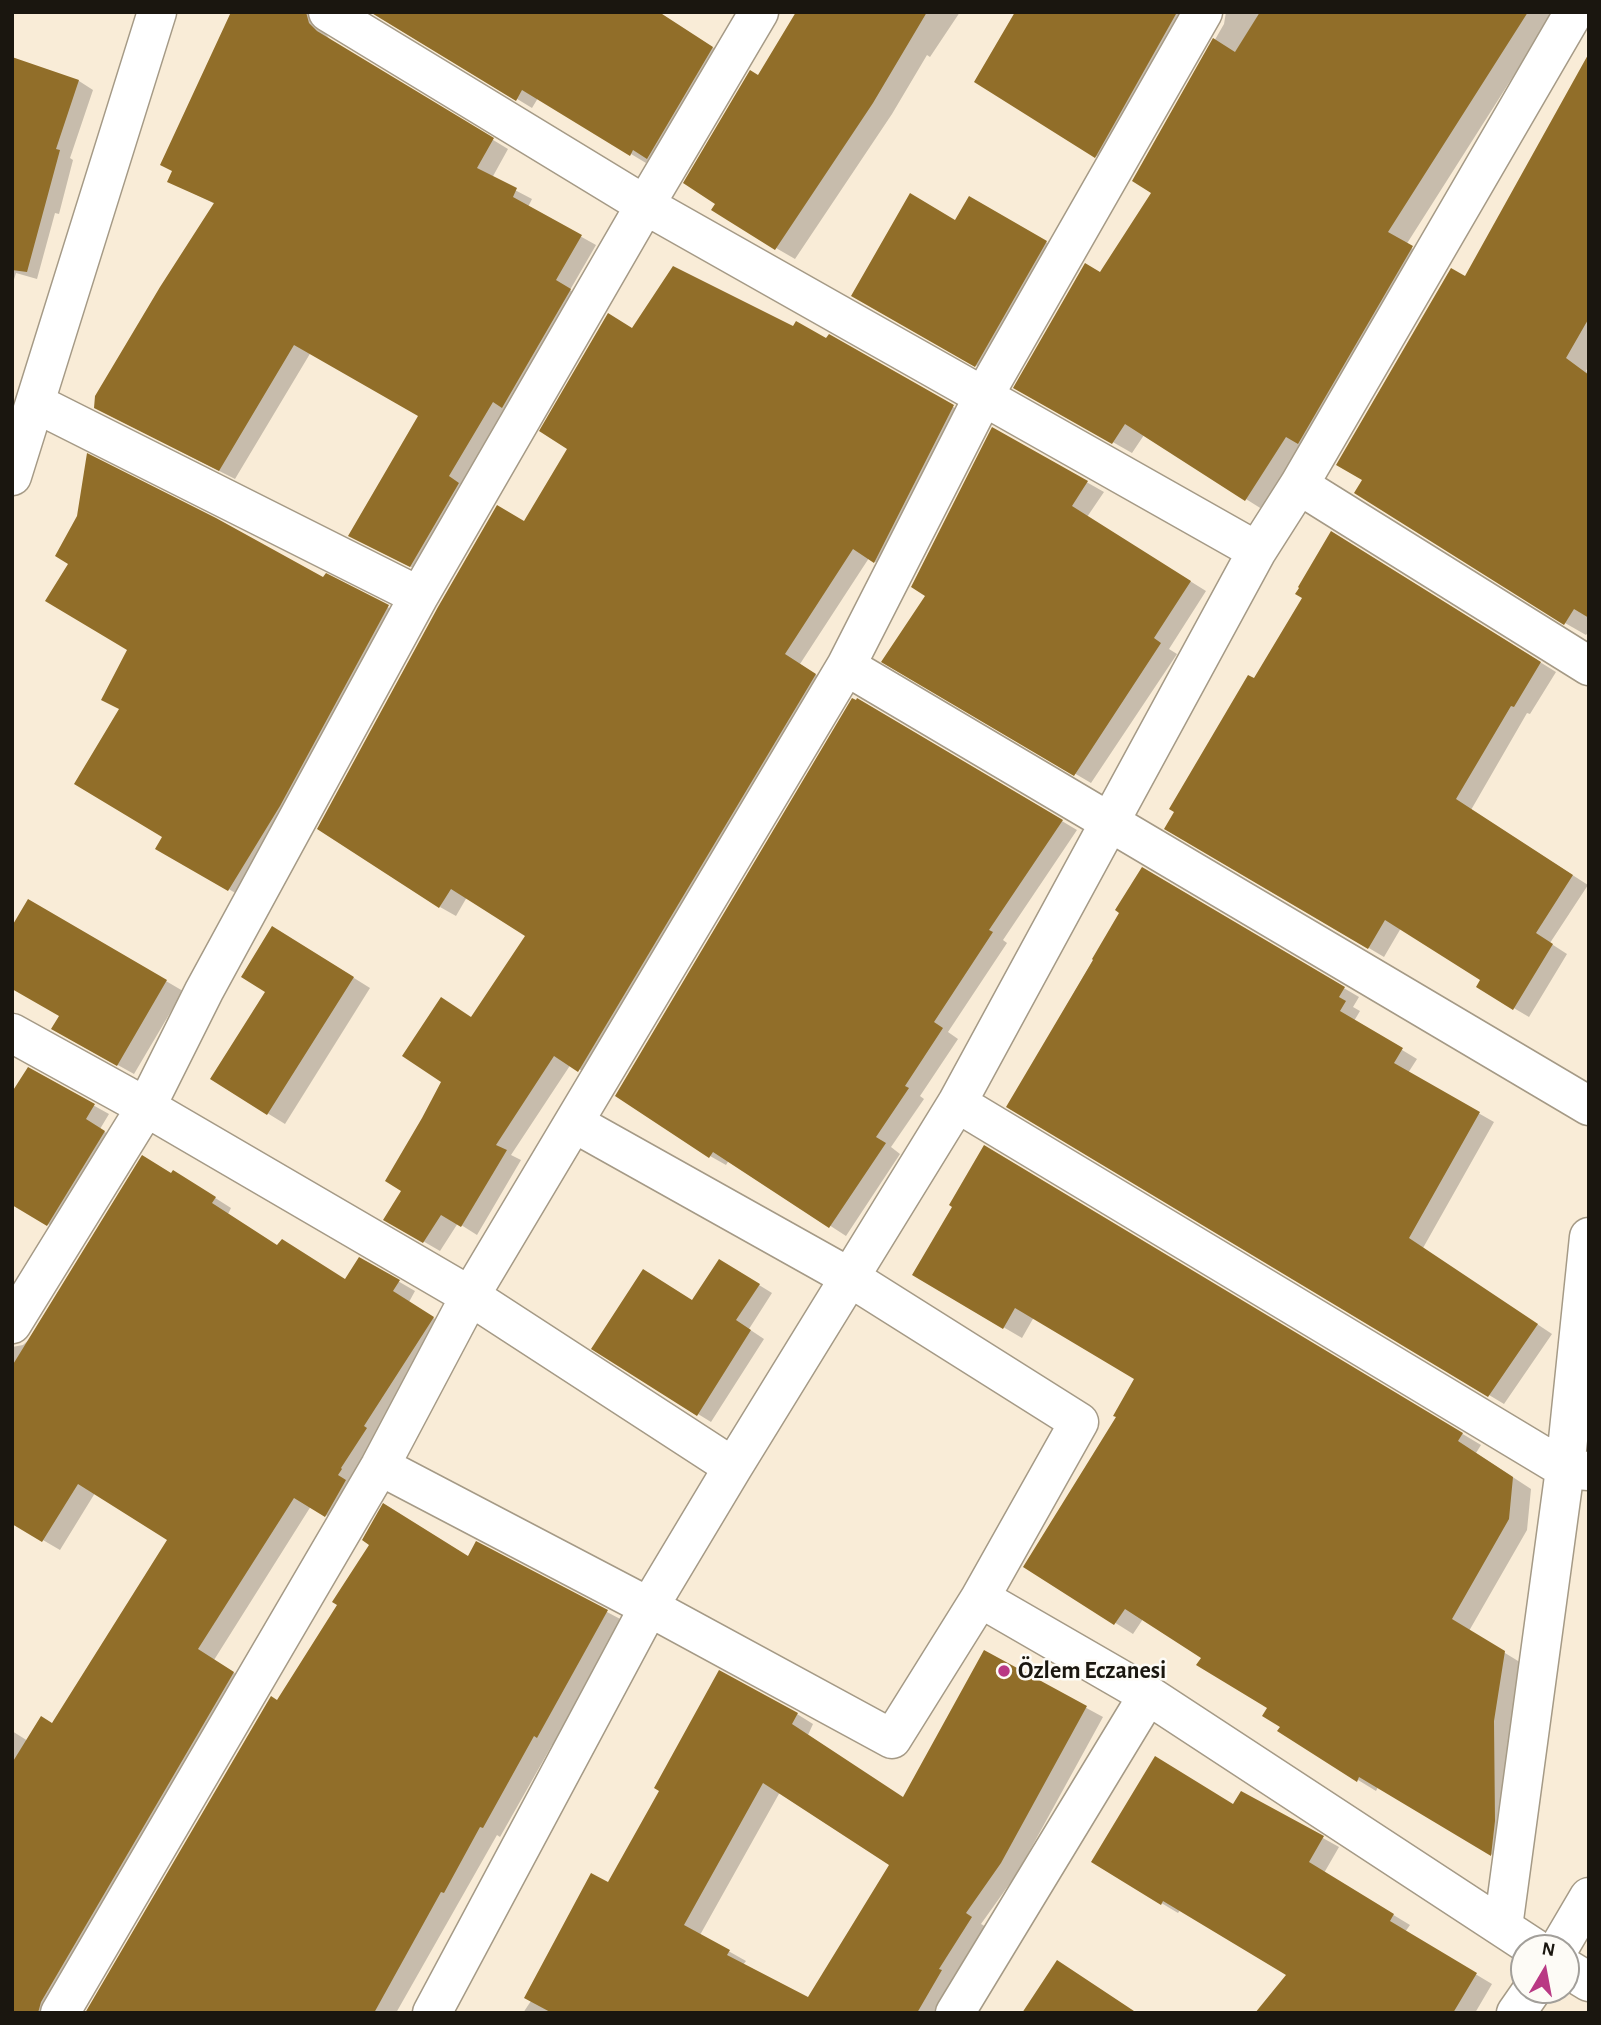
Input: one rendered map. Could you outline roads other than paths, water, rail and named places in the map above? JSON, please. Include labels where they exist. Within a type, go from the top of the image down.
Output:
[{"type":"street","points":[[12,476],[158,12]]},
{"type":"street","points":[[328,12],[645,205],[1257,551]]},
{"type":"street","points":[[12,1324],[146,1107],[204,990],[419,596],[759,12]]},
{"type":"street","points":[[60,2013],[380,1466],[470,1296],[846,666],[983,397],[1203,12]]},
{"type":"street","points":[[432,2013],[649,1607],[957,1103],[1257,551],[1299,485],[1574,12]]},
{"type":"street","points":[[35,404],[419,596]]},
{"type":"street","points":[[1299,485],[1589,666]]},
{"type":"street","points":[[846,666],[1589,1106]]},
{"type":"street","points":[[12,1032],[470,1296],[733,1467]]},
{"type":"street","points":[[957,1103],[1577,1470]]},
{"type":"street","points":[[380,1466],[649,1607],[892,1739],[980,1598],[1079,1422],[849,1277],[574,1122]]},
{"type":"street","points":[[1503,1927],[1577,1470],[1589,1237]]},
{"type":"street","points":[[980,1598],[1148,1695],[1513,1934]]},
{"type":"street","points":[[955,2013],[1148,1695]]},
{"type":"street","points":[[1567,1934],[1589,1897]]},
{"type":"place","name":"Özlem Eczanesi","points":[[1004,1671]]}]
